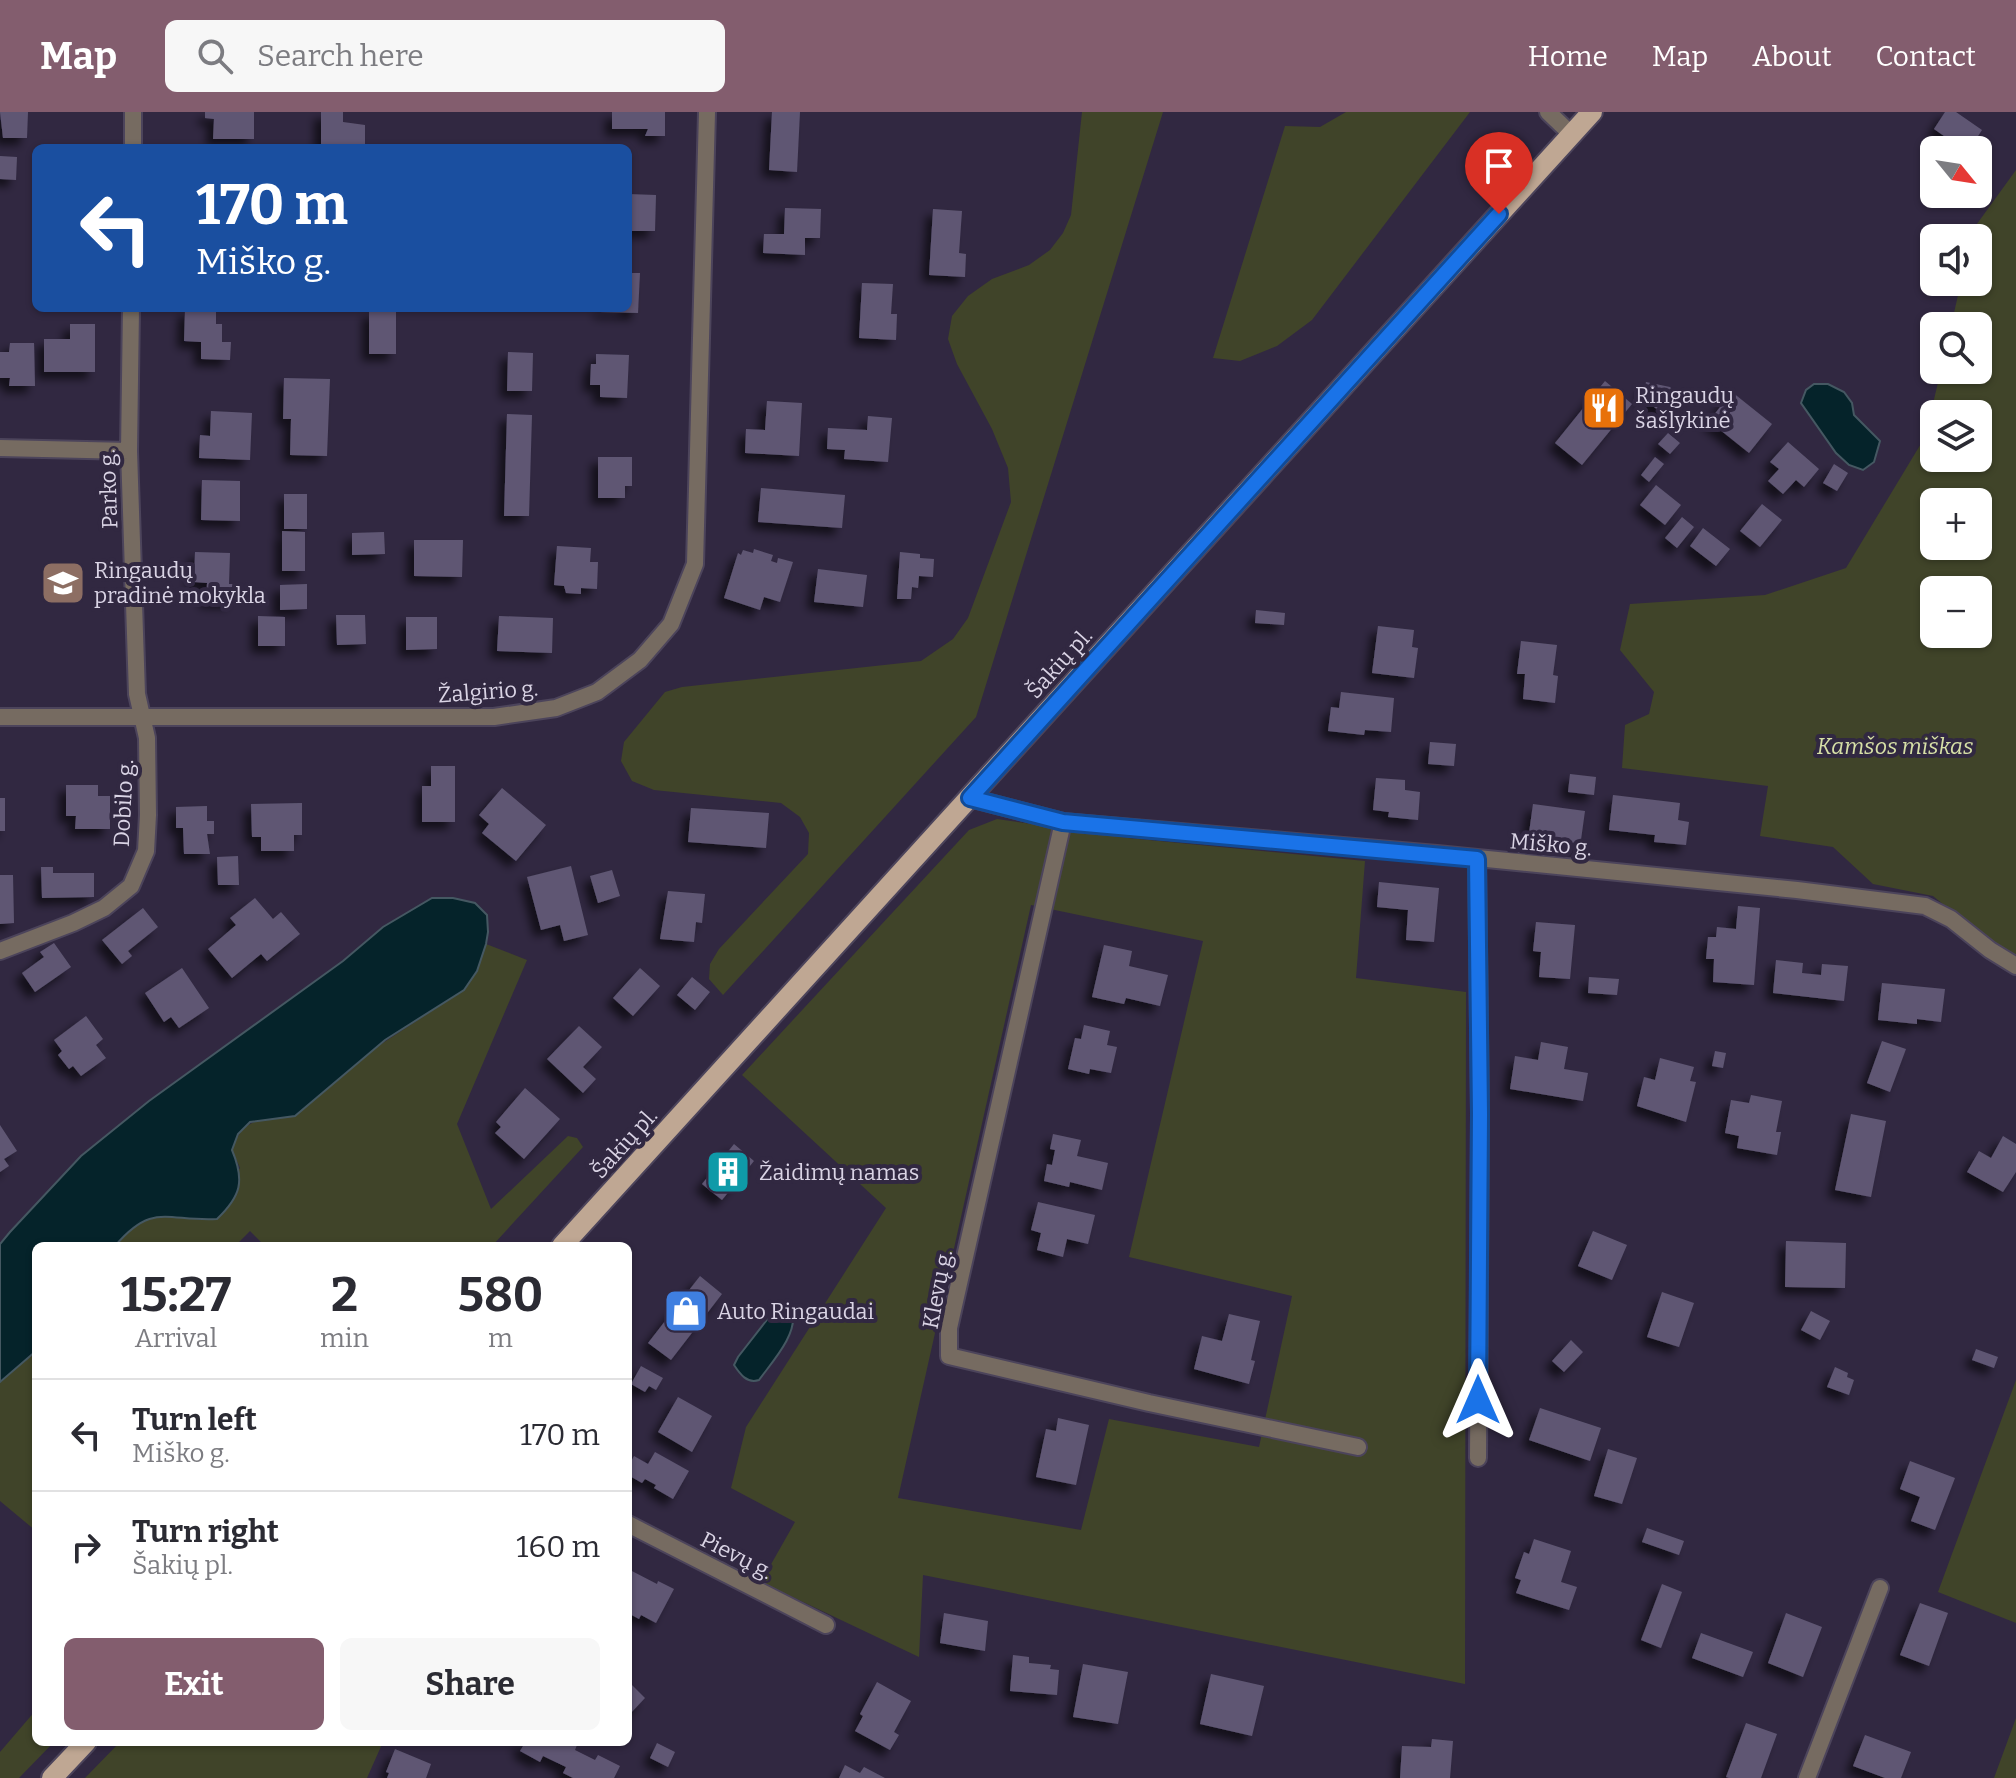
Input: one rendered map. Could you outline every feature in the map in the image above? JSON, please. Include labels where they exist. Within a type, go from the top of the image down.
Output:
[{"type":"main road","name":"Šakių pl.","points":[[566,1242],[1592,112]]},
{"type":"main road","points":[[52,1778],[82,1746]]},
{"type":"street","points":[[133,112],[133,144]]},
{"type":"street","name":"Žalgirio g.","points":[[0,717],[494,717],[556,708],[597,692],[640,660],[671,624],[695,564],[707,112]]},
{"type":"street","points":[[1548,112],[1572,135]]},
{"type":"street","name":"Parko g.","points":[[131,312],[129,451],[137,694],[142,716]]},
{"type":"street","points":[[0,448],[129,451]]},
{"type":"street","name":"Dobilo g.","points":[[0,951],[104,908],[131,886],[146,851],[147,738],[142,716]]},
{"type":"street","name":"Miško g.","points":[[970,798],[1063,822],[1797,890],[1925,906],[1951,919],[2016,966]]},
{"type":"street","name":"Klevų g.","points":[[1063,822],[949,1328],[949,1356],[1149,1403],[1358,1447]]},
{"type":"street","points":[[1477,859],[1480,1114],[1478,1458]]},
{"type":"street","name":"Pievų g.","points":[[632,1526],[826,1625]]},
{"type":"street","points":[[1807,1778],[1880,1588]]},
{"type":"green space","points":[[1082,112],[1163,112],[976,717],[723,995],[709,979],[710,964],[719,949],[808,854],[809,833],[800,817],[781,803],[654,790],[632,781],[621,761],[624,742],[665,692],[682,687],[921,661],[953,639],[968,618],[1011,502],[1008,468],[948,339],[952,316],[968,296],[992,279],[1029,265],[1050,250],[1063,233],[1071,215]]},
{"type":"green space","points":[[1346,112],[1470,112],[1312,320],[1277,346],[1240,361],[1213,358],[1285,126],[1320,127]]},
{"type":"green space","name":"Kamšos miškas","points":[[2016,170],[2016,961],[1933,896],[1873,884],[1833,847],[1760,836],[1768,786],[1622,768],[1625,725],[1649,714],[1654,692],[1620,650],[1630,604],[1765,595],[1846,568],[1920,445],[1920,472],[1992,472],[1992,400],[1934,400],[1938,384],[1992,384],[1992,312],[1954,312],[1958,296],[1992,296],[1992,224],[1977,224],[1988,208],[1992,208],[1992,203]]},
{"type":"green space","points":[[997,819],[1128,838],[1365,861],[1356,978],[1466,992],[1465,1684],[923,1575],[919,1657],[761,1582],[795,1522],[731,1488],[746,1427],[886,1208],[742,1075],[969,830]],"holes":[[[1031,905],[1203,941],[1129,1257],[1292,1296],[1259,1447],[1109,1419],[1081,1530],[898,1498]]]},
{"type":"green space","points":[[486,944],[527,960],[457,1124],[491,1209],[568,1136],[577,1138],[583,1147],[496,1242],[261,1242],[250,1231],[239,1242],[119,1242],[135,1226],[154,1217],[203,1220],[240,1168],[232,1150],[245,1128],[268,1118],[464,990],[477,971]]},
{"type":"green space","points":[[32,1354],[32,1528],[0,1501],[0,1382]]},
{"type":"green space","points":[[2016,1380],[2016,1623],[1938,1592]]},
{"type":"green space","points":[[32,1715],[32,1746],[50,1746],[19,1778],[0,1778],[0,1752]]},
{"type":"green space","points":[[2016,1718],[2016,1778],[1994,1778]]},
{"type":"green space","points":[[116,1746],[381,1746],[367,1778],[85,1778]]},
{"type":"shaded area","points":[[1814,384],[1828,384],[1844,392],[1852,403],[1854,415],[1880,441],[1874,462],[1863,470],[1849,465],[1836,453],[1801,403],[1806,390]]},
{"type":"shaded area","points":[[432,898],[453,898],[475,903],[487,915],[488,932],[477,971],[464,990],[385,1040],[295,1116],[250,1122],[238,1134],[232,1150],[239,1171],[238,1188],[231,1203],[217,1219],[151,1218],[140,1223],[119,1242],[32,1242],[32,1354],[0,1382],[0,1244],[10,1232],[81,1156],[149,1101],[343,961],[383,927]]},
{"type":"shaded area","points":[[784,1308],[792,1311],[792,1329],[788,1338],[759,1380],[747,1379],[734,1365],[738,1357],[773,1312]]},
{"type":"building","points":[[0,112],[28,112],[27,138],[3,138]]},
{"type":"building","points":[[205,112],[254,112],[254,139],[213,139],[214,119],[205,118]]},
{"type":"building","points":[[321,112],[343,112],[343,122],[365,125],[365,144],[321,144]]},
{"type":"building","points":[[612,112],[665,112],[665,136],[645,136],[648,129],[612,129]]},
{"type":"building","points":[[772,112],[800,112],[797,172],[769,170]]},
{"type":"building","points":[[1945,112],[1956,112],[1982,130],[1978,136],[1944,136],[1934,129]]},
{"type":"building","points":[[0,156],[17,157],[16,180],[0,179]]},
{"type":"building","points":[[632,194],[656,195],[655,231],[632,231]]},
{"type":"building","points":[[785,208],[821,209],[820,238],[805,238],[805,255],[763,253],[764,234],[784,234]]},
{"type":"building","points":[[933,209],[962,211],[959,253],[966,254],[965,277],[929,275]]},
{"type":"building","points":[[632,273],[640,273],[638,313],[600,312],[632,312]]},
{"type":"building","points":[[862,283],[893,284],[891,314],[897,314],[896,340],[859,338]]},
{"type":"building","points":[[185,312],[216,312],[216,324],[222,324],[222,342],[231,342],[230,360],[201,359],[201,342],[184,341]]},
{"type":"building","points":[[369,312],[396,312],[396,354],[369,354]]},
{"type":"building","points":[[70,324],[95,324],[95,372],[44,372],[44,339],[70,339]]},
{"type":"building","points":[[10,343],[34,343],[35,386],[9,386],[10,378],[0,378],[0,352],[9,352]]},
{"type":"building","points":[[508,352],[533,353],[532,391],[507,391]]},
{"type":"building","points":[[596,354],[629,355],[627,398],[600,397],[600,385],[590,385],[591,364],[596,364]]},
{"type":"building","points":[[284,378],[330,379],[327,456],[290,455],[291,419],[283,419]]},
{"type":"building","points":[[1605,381],[1632,404],[1582,465],[1555,443]]},
{"type":"building","points":[[1646,382],[1670,387],[1678,395],[1662,413],[1642,398]]},
{"type":"building","points":[[1732,392],[1772,424],[1749,453],[1709,421]]},
{"type":"building","points":[[767,401],[802,403],[799,456],[745,453],[746,429],[765,430]]},
{"type":"building","points":[[211,411],[252,413],[250,460],[199,458],[200,435],[210,436]]},
{"type":"building","points":[[507,414],[532,415],[529,516],[504,516]]},
{"type":"building","points":[[868,416],[892,418],[888,462],[844,459],[845,450],[827,449],[828,428],[867,430]]},
{"type":"building","points":[[1668,433],[1680,443],[1670,454],[1658,444]]},
{"type":"building","points":[[1788,442],[1819,469],[1804,487],[1796,480],[1783,494],[1768,481],[1779,469],[1770,462]]},
{"type":"building","points":[[598,457],[632,457],[632,486],[625,486],[625,498],[598,498]]},
{"type":"building","points":[[1655,457],[1664,464],[1649,482],[1641,475]]},
{"type":"building","points":[[1834,464],[1848,473],[1837,491],[1823,483]]},
{"type":"building","points":[[202,480],[240,481],[240,521],[201,520]]},
{"type":"building","points":[[1656,485],[1681,505],[1665,525],[1640,505]]},
{"type":"building","points":[[761,488],[845,495],[842,528],[758,522]]},
{"type":"building","points":[[284,494],[307,494],[307,529],[284,529]]},
{"type":"building","points":[[1762,504],[1782,520],[1760,547],[1740,531]]},
{"type":"building","points":[[1682,517],[1694,527],[1677,548],[1665,538]]},
{"type":"building","points":[[1703,528],[1730,549],[1716,566],[1690,546]]},
{"type":"building","points":[[282,531],[305,532],[305,571],[282,571]]},
{"type":"building","points":[[384,532],[385,554],[352,555],[352,533]]},
{"type":"building","points":[[414,540],[463,540],[462,577],[414,576]]},
{"type":"building","points":[[557,546],[591,548],[590,562],[598,562],[597,589],[581,588],[581,594],[566,593],[564,586],[554,585]]},
{"type":"building","points":[[754,549],[773,555],[771,561],[777,563],[778,558],[793,562],[780,602],[764,597],[760,610],[724,598],[738,553],[741,555],[743,550],[753,553]]},
{"type":"building","points":[[195,552],[230,553],[229,584],[234,584],[233,602],[206,601],[207,583],[194,582]]},
{"type":"building","points":[[900,552],[934,559],[933,577],[919,576],[918,588],[912,587],[911,599],[897,599]]},
{"type":"building","points":[[818,569],[867,575],[863,607],[814,602]]},
{"type":"building","points":[[307,584],[307,609],[280,610],[280,585]]},
{"type":"building","points":[[1256,610],[1285,613],[1284,625],[1255,623]]},
{"type":"building","points":[[336,615],[365,615],[366,644],[337,645]]},
{"type":"building","points":[[258,616],[285,617],[285,646],[258,646]]},
{"type":"building","points":[[499,616],[553,618],[552,653],[497,651]]},
{"type":"building","points":[[406,617],[437,617],[437,649],[406,650]]},
{"type":"building","points":[[1378,626],[1414,630],[1412,647],[1418,648],[1414,678],[1372,673]]},
{"type":"building","points":[[1521,641],[1557,645],[1553,675],[1558,676],[1555,703],[1523,699],[1525,674],[1517,674]]},
{"type":"building","points":[[1341,692],[1394,698],[1391,732],[1365,730],[1364,735],[1328,731],[1331,707],[1339,708]]},
{"type":"building","points":[[1430,742],[1456,744],[1454,766],[1428,764]]},
{"type":"building","points":[[431,766],[455,766],[455,822],[422,822],[422,786],[431,786]]},
{"type":"building","points":[[1570,774],[1596,777],[1594,795],[1568,792]]},
{"type":"building","points":[[1376,778],[1405,780],[1405,790],[1420,792],[1418,820],[1388,817],[1389,812],[1373,810]]},
{"type":"building","points":[[66,785],[98,785],[98,796],[110,796],[110,829],[75,829],[76,816],[66,816]]},
{"type":"building","points":[[502,788],[546,825],[516,861],[482,833],[489,824],[479,815]]},
{"type":"building","points":[[1613,795],[1680,803],[1678,820],[1689,822],[1686,845],[1654,842],[1655,835],[1609,830]]},
{"type":"building","points":[[0,798],[5,798],[5,831],[0,831]]},
{"type":"building","points":[[302,803],[302,835],[294,835],[294,851],[261,851],[261,837],[252,837],[251,804]]},
{"type":"building","points":[[1533,804],[1585,811],[1580,847],[1528,840]]},
{"type":"building","points":[[207,806],[207,821],[214,821],[214,834],[207,834],[210,854],[184,854],[183,828],[176,828],[176,807]]},
{"type":"building","points":[[691,808],[769,813],[766,848],[688,842]]},
{"type":"building","points":[[238,856],[239,885],[218,885],[217,857]]},
{"type":"building","points":[[571,866],[588,935],[564,941],[560,925],[541,930],[527,877]]},
{"type":"building","points":[[41,867],[53,867],[53,873],[94,873],[94,897],[42,898]]},
{"type":"building","points":[[612,870],[620,896],[598,903],[590,876]]},
{"type":"building","points":[[0,875],[13,875],[14,923],[0,924]]},
{"type":"building","points":[[1379,882],[1439,888],[1434,942],[1406,940],[1408,910],[1377,907]]},
{"type":"building","points":[[668,891],[705,894],[702,923],[696,922],[694,942],[660,939]]},
{"type":"building","points":[[255,898],[273,919],[281,912],[300,934],[267,961],[261,954],[232,978],[208,949],[236,925],[230,918]]},
{"type":"building","points":[[1738,906],[1760,908],[1754,985],[1713,982],[1714,959],[1706,959],[1708,937],[1716,937],[1717,927],[1736,929]]},
{"type":"building","points":[[143,908],[158,927],[128,951],[132,956],[122,964],[102,940]]},
{"type":"building","points":[[1536,922],[1575,925],[1570,979],[1539,977],[1541,952],[1533,951]]},
{"type":"building","points":[[54,943],[71,967],[35,992],[22,973],[44,957],[40,952]]},
{"type":"building","points":[[1104,945],[1132,951],[1129,966],[1168,975],[1160,1006],[1126,998],[1124,1004],[1092,997]]},
{"type":"building","points":[[1776,960],[1803,963],[1802,973],[1821,975],[1822,964],[1848,966],[1844,1001],[1773,993]]},
{"type":"building","points":[[182,968],[209,1008],[179,1028],[171,1017],[164,1022],[145,993]]},
{"type":"building","points":[[640,968],[660,986],[633,1016],[613,998]]},
{"type":"building","points":[[692,977],[710,992],[695,1010],[677,995]]},
{"type":"building","points":[[1589,977],[1619,979],[1617,995],[1588,993]]},
{"type":"building","points":[[1882,983],[1945,989],[1941,1022],[1917,1019],[1917,1024],[1878,1020]]},
{"type":"building","points":[[86,1016],[103,1039],[96,1045],[106,1058],[81,1076],[73,1066],[69,1069],[58,1055],[62,1051],[54,1040]]},
{"type":"building","points":[[1084,1025],[1110,1031],[1107,1045],[1117,1047],[1111,1073],[1090,1069],[1089,1074],[1068,1069],[1075,1038],[1081,1039]]},
{"type":"building","points":[[579,1026],[602,1047],[583,1067],[596,1079],[583,1093],[547,1059]]},
{"type":"building","points":[[1882,1041],[1906,1049],[1890,1092],[1867,1083]]},
{"type":"building","points":[[1541,1042],[1568,1047],[1564,1069],[1588,1073],[1583,1101],[1510,1089],[1515,1056],[1538,1060]]},
{"type":"building","points":[[1715,1051],[1726,1053],[1723,1068],[1712,1066]]},
{"type":"building","points":[[1660,1058],[1694,1067],[1690,1081],[1696,1082],[1686,1122],[1637,1106],[1644,1077],[1655,1080]]},
{"type":"building","points":[[525,1088],[560,1119],[524,1159],[495,1133],[501,1127],[496,1122]]},
{"type":"building","points":[[1751,1095],[1782,1101],[1776,1132],[1781,1132],[1777,1155],[1737,1148],[1739,1136],[1725,1133],[1731,1100],[1749,1103]]},
{"type":"building","points":[[1851,1114],[1886,1121],[1871,1197],[1835,1190]]},
{"type":"building","points":[[0,1125],[17,1151],[4,1159],[9,1166],[0,1172]]},
{"type":"building","points":[[1053,1134],[1081,1140],[1077,1156],[1108,1163],[1102,1190],[1070,1182],[1069,1187],[1044,1181],[1047,1164],[1052,1165],[1055,1150],[1050,1149]]},
{"type":"building","points":[[2003,1136],[2016,1144],[2016,1172],[2003,1192],[1967,1172],[1979,1151],[1991,1158]]},
{"type":"building","name":"Žaidimų namas","points":[[734,1144],[754,1161],[722,1200],[702,1184]]},
{"type":"building","points":[[1038,1202],[1095,1215],[1088,1244],[1067,1239],[1063,1257],[1037,1250],[1041,1233],[1031,1230]]},
{"type":"building","points":[[1593,1231],[1627,1245],[1612,1280],[1578,1266]]},
{"type":"building","points":[[1786,1241],[1846,1243],[1845,1288],[1785,1287]]},
{"type":"building","points":[[700,1276],[722,1294],[671,1360],[648,1343]]},
{"type":"building","points":[[1662,1292],[1694,1303],[1679,1347],[1647,1337]]},
{"type":"building","points":[[1811,1311],[1830,1321],[1820,1340],[1801,1330]]},
{"type":"building","points":[[1229,1314],[1260,1321],[1249,1384],[1194,1369],[1202,1336],[1222,1341]]},
{"type":"building","points":[[1571,1340],[1583,1352],[1564,1372],[1552,1361]]},
{"type":"building","points":[[1976,1349],[1998,1357],[1994,1368],[1972,1360]]},
{"type":"building","points":[[641,1366],[663,1378],[656,1390],[649,1386],[645,1392],[632,1382]]},
{"type":"building","points":[[1835,1367],[1854,1380],[1849,1395],[1827,1387]]},
{"type":"building","points":[[678,1397],[712,1416],[692,1452],[658,1432]]},
{"type":"building","points":[[1540,1408],[1601,1428],[1590,1461],[1529,1440]]},
{"type":"building","points":[[1058,1418],[1089,1425],[1076,1485],[1036,1477],[1046,1429],[1056,1431]]},
{"type":"building","points":[[1608,1449],[1637,1458],[1622,1504],[1594,1496]]},
{"type":"building","points":[[655,1452],[689,1471],[673,1499],[645,1479],[642,1483],[632,1477],[634,1456],[648,1464]]},
{"type":"building","points":[[1910,1461],[1955,1478],[1935,1530],[1911,1521],[1920,1497],[1900,1489]]},
{"type":"building","points":[[1647,1528],[1684,1541],[1679,1555],[1642,1542]]},
{"type":"building","points":[[1534,1539],[1571,1551],[1561,1582],[1577,1587],[1569,1610],[1516,1593],[1521,1580],[1515,1578],[1524,1552],[1529,1554]]},
{"type":"building","points":[[632,1571],[674,1589],[656,1623],[641,1615],[639,1619],[632,1615]]},
{"type":"building","points":[[1662,1584],[1682,1592],[1661,1648],[1641,1640]]},
{"type":"building","points":[[1920,1603],[1948,1613],[1929,1666],[1900,1655]]},
{"type":"building","points":[[944,1613],[988,1621],[985,1651],[940,1643]]},
{"type":"building","points":[[1786,1613],[1822,1627],[1803,1677],[1768,1663]]},
{"type":"building","points":[[1701,1633],[1753,1652],[1743,1677],[1692,1658]]},
{"type":"building","points":[[1013,1655],[1029,1657],[1029,1663],[1051,1665],[1050,1669],[1059,1670],[1057,1695],[1010,1691]]},
{"type":"building","points":[[1083,1664],[1128,1672],[1118,1724],[1073,1717]]},
{"type":"building","points":[[1211,1674],[1264,1686],[1252,1736],[1200,1724]]},
{"type":"building","points":[[877,1682],[911,1701],[894,1732],[899,1735],[890,1750],[855,1731],[863,1716],[860,1714]]},
{"type":"building","points":[[632,1685],[645,1698],[632,1712]]},
{"type":"building","points":[[1746,1723],[1777,1734],[1761,1778],[1726,1777]]},
{"type":"building","points":[[1865,1735],[1911,1752],[1901,1778],[1885,1778],[1853,1766]]},
{"type":"building","points":[[1432,1739],[1453,1741],[1450,1778],[1400,1778],[1402,1746],[1431,1747]]},
{"type":"building","points":[[657,1743],[675,1752],[668,1767],[650,1758]]},
{"type":"building","points":[[523,1746],[577,1746],[575,1750],[595,1760],[598,1755],[620,1766],[614,1778],[573,1778],[563,1773],[566,1767],[543,1756],[540,1762],[520,1751]]},
{"type":"building","points":[[395,1749],[431,1764],[426,1778],[387,1778],[389,1773],[386,1772]]},
{"type":"building","points":[[845,1765],[860,1773],[864,1767],[885,1778],[839,1778]]},
{"type":"place","name":"Ringaudų šašlykinė","points":[[1604,408]]},
{"type":"place","name":"Ringaudų pradinė mokykla","points":[[63,583]]},
{"type":"place","name":"Žaidimų namas","points":[[728,1172]]},
{"type":"place","name":"Auto Ringaudai","points":[[686,1311]]},
{"type":"route","points":[[1478,1400],[1480,1114],[1477,859],[1063,822],[970,798],[1499,214]]}]
